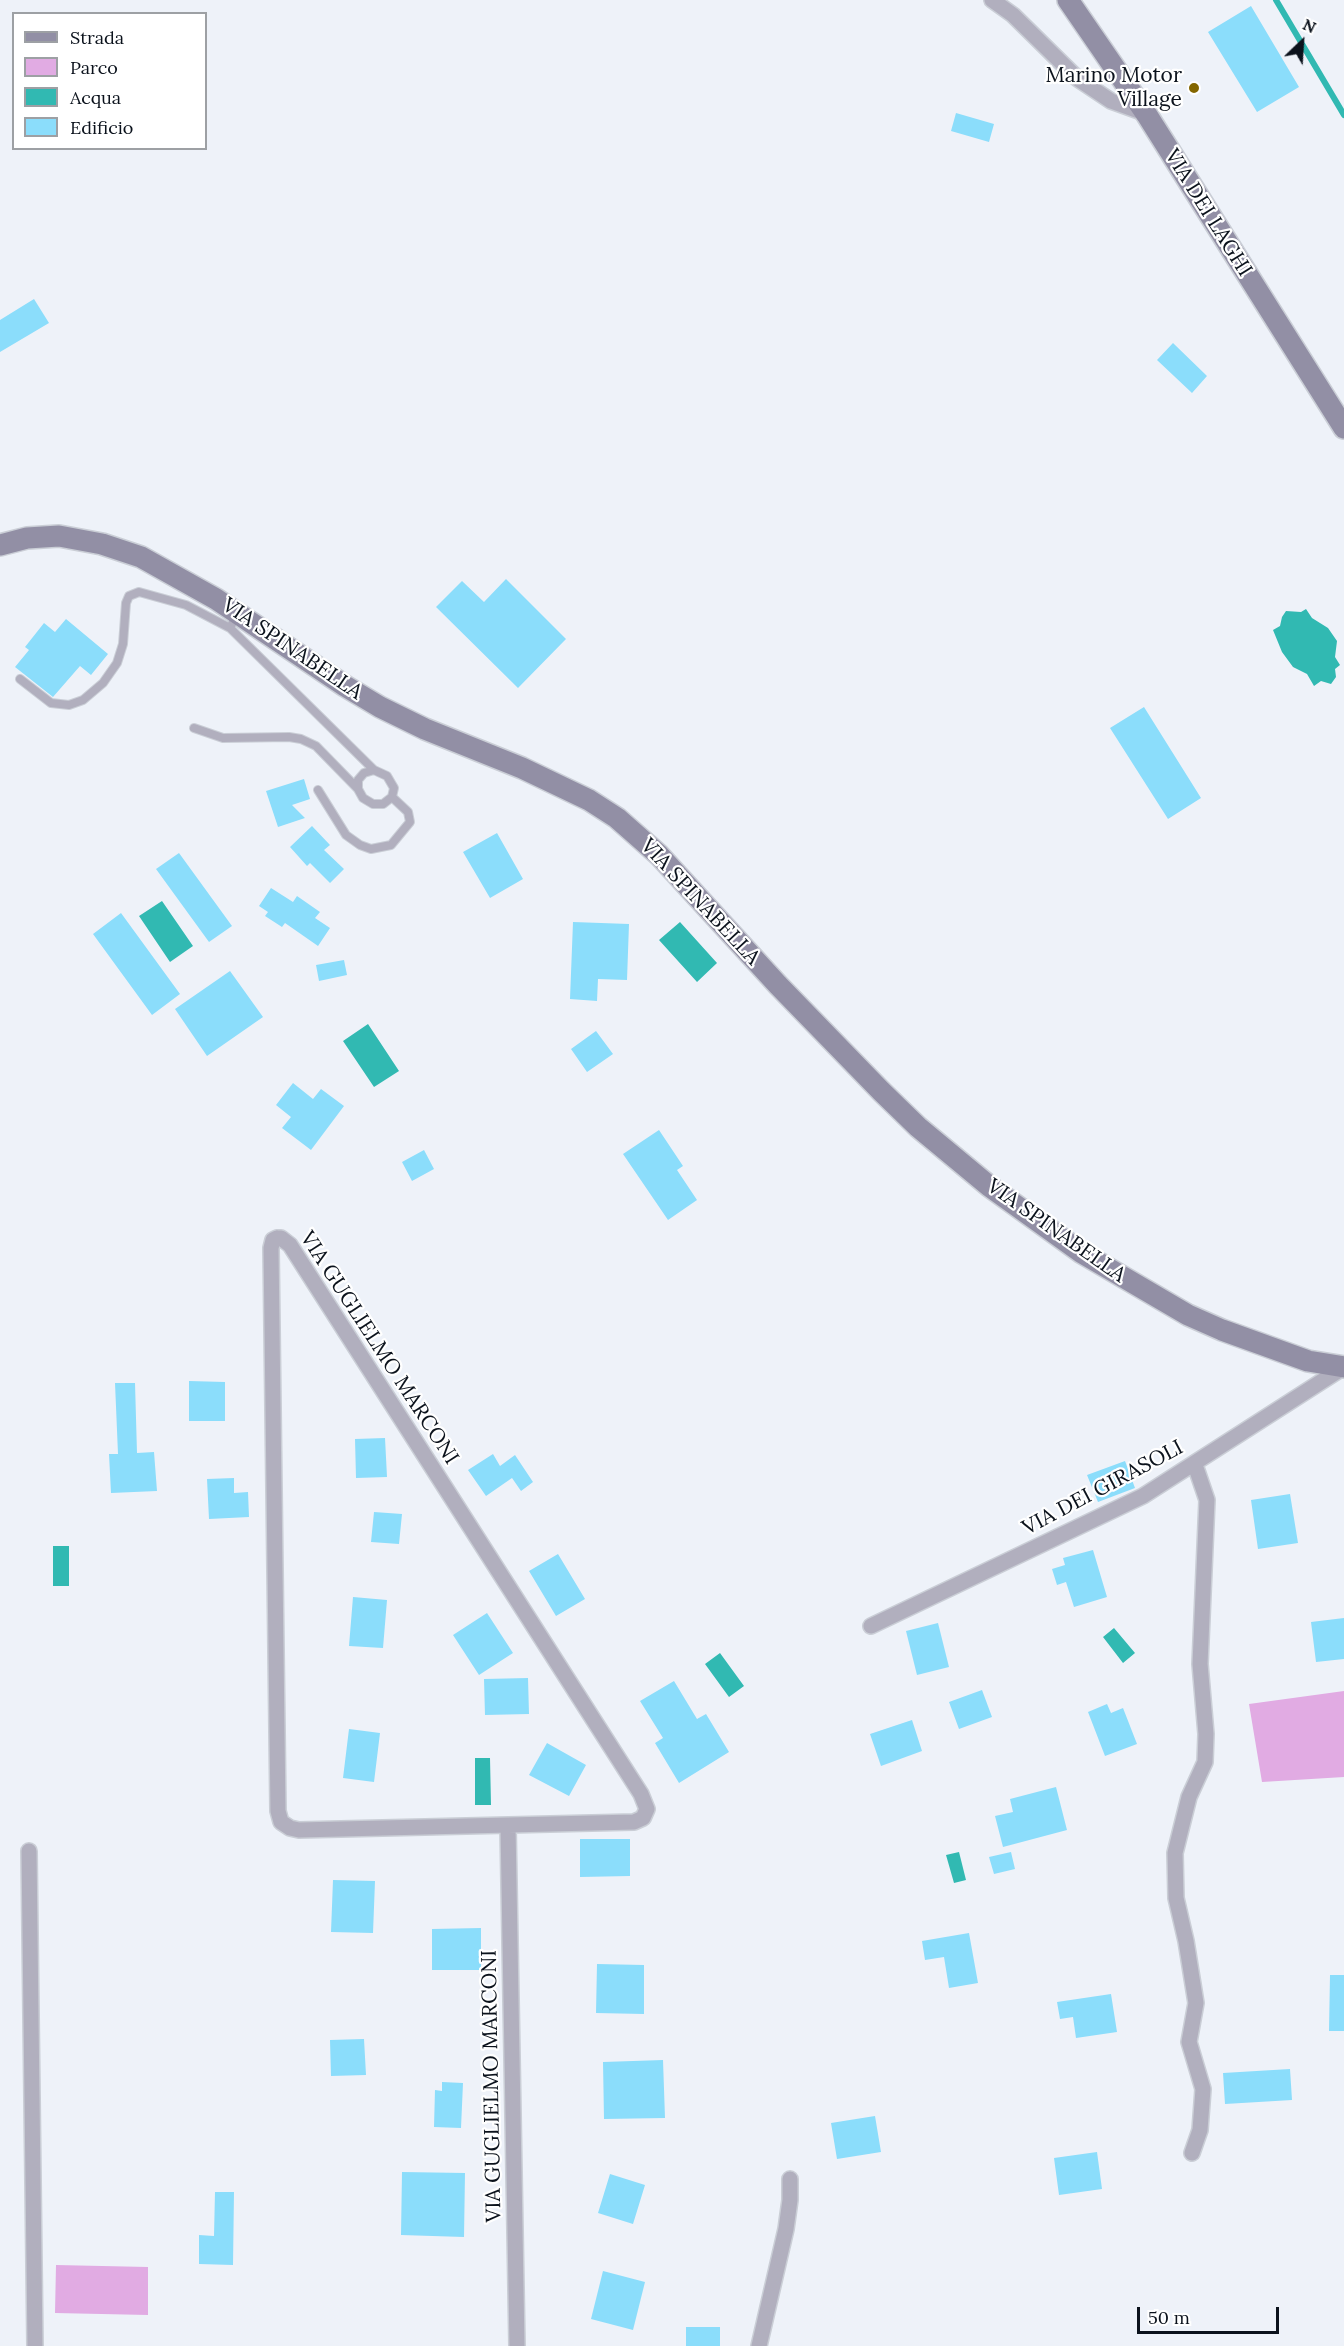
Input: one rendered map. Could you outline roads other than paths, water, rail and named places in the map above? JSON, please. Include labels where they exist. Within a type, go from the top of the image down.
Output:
[{"type":"street","points":[[992,0],[1013,15],[1078,79],[1111,101],[1147,114]]},
{"type":"street","name":"VIA DEI LAGHI","points":[[1068,0],[1147,114],[1344,428]]},
{"type":"street","name":"VIA SPINABELLA","points":[[0,545],[27,538],[48,536],[78,538],[147,560],[194,586],[234,620],[380,707],[425,729],[500,758],[573,791],[617,818],[659,855],[778,985],[918,1127],[989,1186],[1059,1237],[1123,1278],[1188,1315],[1222,1330],[1308,1361],[1344,1367]]},
{"type":"street","name":"VIA GUGLIELMO MARCONI","points":[[277,1238],[281,1238],[290,1245],[641,1794],[647,1809],[646,1816],[637,1821],[508,1826],[299,1830],[286,1826],[279,1819],[271,1248],[273,1240],[277,1238]]},
{"type":"street","name":"VIA DEI GIRASOLI","points":[[871,1626],[1143,1496],[1195,1465],[1344,1367]]},
{"type":"street","points":[[1191,2153],[1200,2130],[1203,2089],[1189,2042],[1196,2003],[1176,1898],[1175,1853],[1189,1797],[1205,1762],[1206,1734],[1200,1664],[1207,1500],[1195,1465]]},
{"type":"street","name":"VIA GUGLIELMO MARCONI","points":[[508,1826],[517,2346]]},
{"type":"street","points":[[29,1851],[35,2346]]},
{"type":"street","points":[[759,2346],[786,2229],[790,2179]]},
{"type":"lane","points":[[20,680],[51,703],[69,705],[83,700],[103,683],[117,663],[123,644],[126,603],[129,596],[139,592],[234,620],[374,770],[387,776],[394,788],[392,797],[383,804],[373,804],[363,798],[358,789],[316,746],[301,739],[289,737],[223,738],[194,728]]},
{"type":"lane","points":[[358,789],[358,780],[364,773],[374,770]]},
{"type":"lane","points":[[318,790],[346,835],[360,845],[371,849],[391,845],[410,822],[408,812],[392,797]]},
{"type":"water","points":[[1306,609],[1312,618],[1328,628],[1337,641],[1335,657],[1340,665],[1335,669],[1336,677],[1331,684],[1321,681],[1314,686],[1307,674],[1293,667],[1282,652],[1273,630],[1280,626],[1286,611],[1301,612]]},
{"type":"water","points":[[162,901],[193,946],[170,962],[139,916]]},
{"type":"water","points":[[680,922],[717,963],[697,982],[659,940]]},
{"type":"water","points":[[368,1024],[399,1071],[374,1087],[343,1041]]},
{"type":"water","points":[[53,1546],[69,1546],[69,1586],[53,1586]]},
{"type":"water","points":[[1114,1628],[1135,1653],[1123,1663],[1103,1637]]},
{"type":"water","points":[[720,1653],[744,1686],[729,1697],[705,1664]]},
{"type":"water","points":[[475,1758],[490,1758],[491,1805],[475,1805]]},
{"type":"water","points":[[959,1852],[966,1880],[954,1883],[946,1855]]},
{"type":"waterway","points":[[1276,0],[1344,115]]},
{"type":"place","name":"Marino Motor Village","points":[[1194,88]]}]
